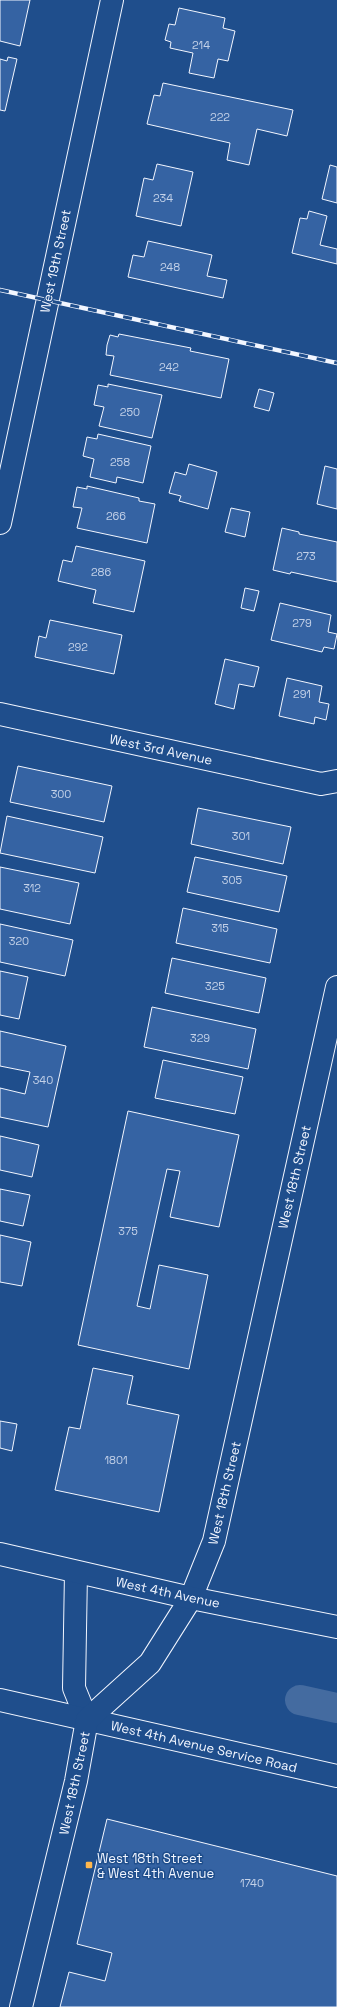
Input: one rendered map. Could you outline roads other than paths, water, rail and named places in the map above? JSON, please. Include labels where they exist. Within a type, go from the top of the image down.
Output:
[{"type":"street","name":"West 19th Street","points":[[0,523],[112,0]]},
{"type":"street","name":"West 3rd Avenue","points":[[0,714],[332,786]]},
{"type":"street","name":"West 18th Street","points":[[21,2007],[76,1781],[87,1720],[150,1662],[191,1598],[214,1541],[337,987]]},
{"type":"street","name":"West 4th Avenue","points":[[0,1554],[191,1598],[337,1627]]},
{"type":"street","points":[[76,1572],[74,1688],[87,1720]]},
{"type":"street","name":"West 4th Avenue Service Road","points":[[0,1700],[337,1776]]},
{"type":"waterway","points":[[300,1700],[337,1708]]},
{"type":"railway","points":[[0,290],[337,363]]},
{"type":"place","name":"West 18th Street & West 4th Avenue","points":[[89,1865]]}]
